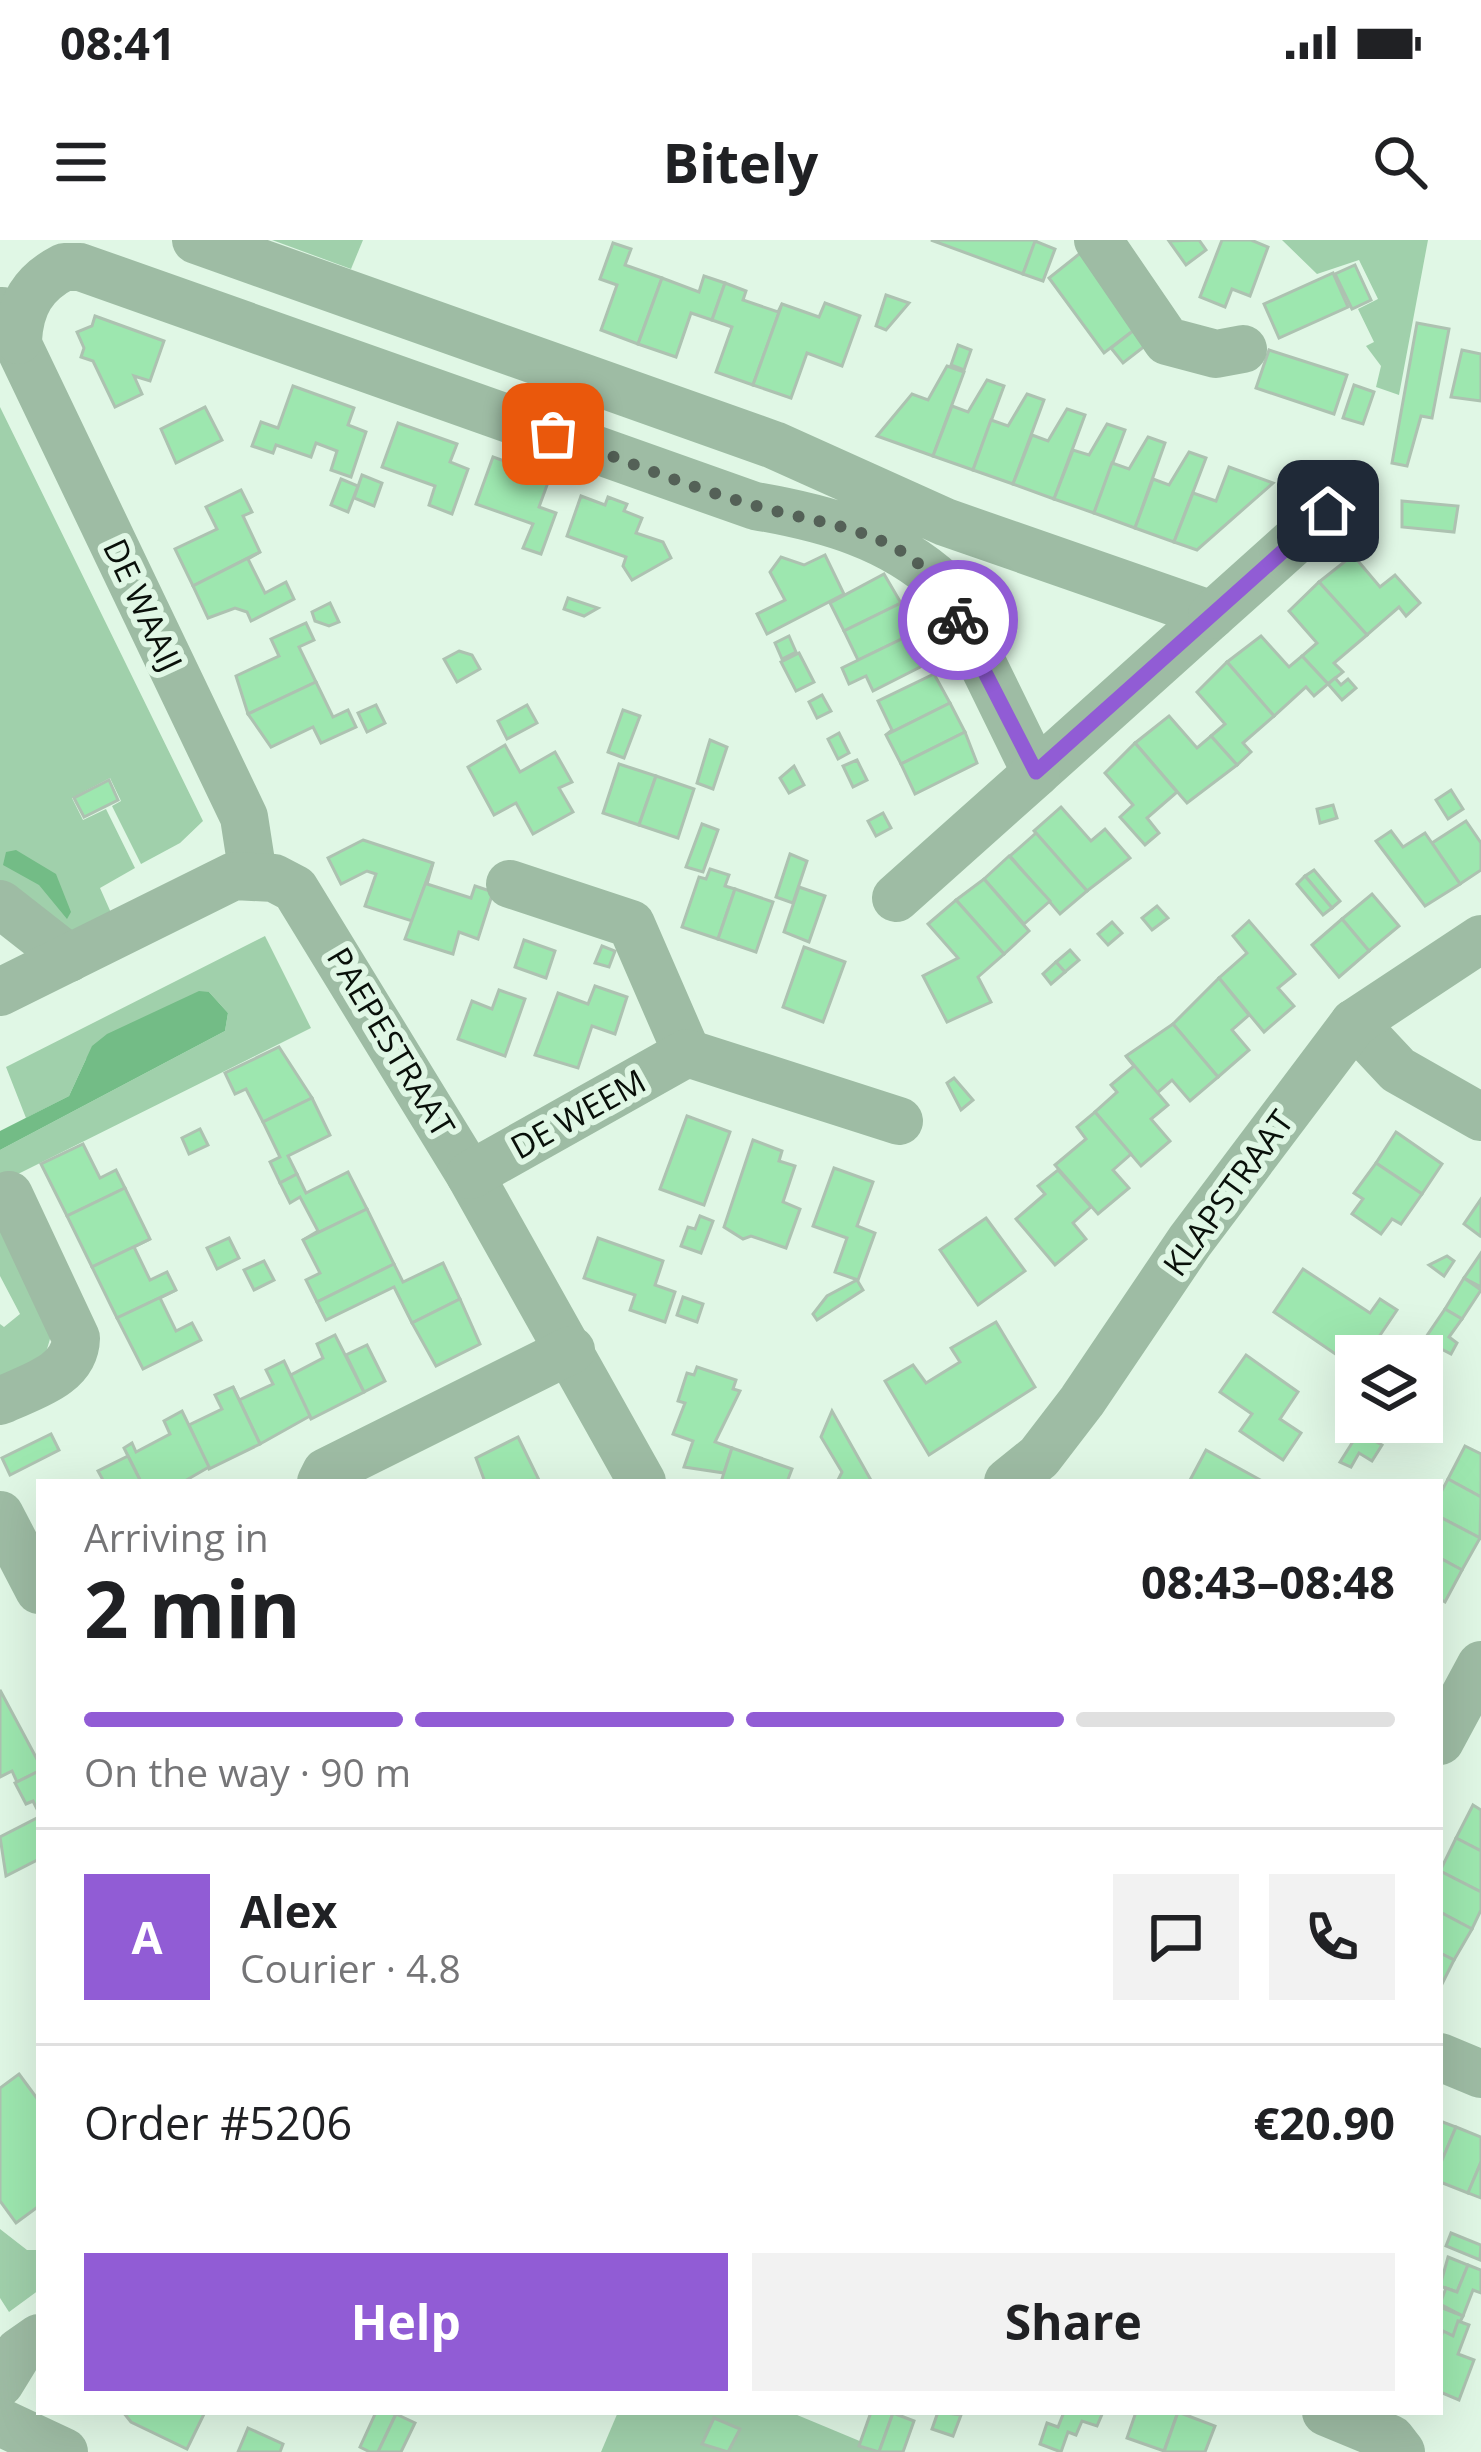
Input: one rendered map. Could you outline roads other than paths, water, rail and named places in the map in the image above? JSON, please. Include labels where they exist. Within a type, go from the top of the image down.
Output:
[{"type":"street","points":[[1098,240],[1167,341],[1216,354],[1243,349]]},
{"type":"street","points":[[212,313],[213,246],[773,445],[945,521],[1212,615]]},
{"type":"street","name":"DE WAAIJ","points":[[253,875],[244,817],[9,324],[27,298],[64,267],[212,313],[755,506],[838,522],[919,562],[944,585],[1036,772]]},
{"type":"street","points":[[512,420],[534,361]]},
{"type":"street","points":[[896,898],[1328,511]]},
{"type":"street","points":[[919,562],[945,521]]},
{"type":"street","points":[[0,992],[213,885],[253,875]]},
{"type":"street","name":"PAEPESTRAAT","points":[[253,875],[274,878],[308,904],[470,1175],[640,1479]]},
{"type":"street","points":[[510,884],[632,925],[687,1053],[898,1121]]},
{"type":"street","points":[[0,904],[69,958]]},
{"type":"street","name":"KLAPSTRAAT","points":[[1012,1479],[1039,1457],[1082,1401],[1190,1241],[1354,1023],[1481,939]]},
{"type":"street","points":[[1354,1023],[1398,1070],[1481,1117]]},
{"type":"street","name":"DE WEEM","points":[[470,1175],[687,1053]]},
{"type":"street","points":[[0,1401],[66,1368],[76,1354],[76,1339],[10,1195]]},
{"type":"street","points":[[322,1479],[326,1472],[571,1350]]},
{"type":"street","points":[[0,1516],[36,1584]]},
{"type":"street","points":[[1443,1735],[1481,1665]]},
{"type":"street","points":[[1443,2058],[1481,2074]]},
{"type":"street","points":[[0,2384],[20,2352],[36,2340]]},
{"type":"street","points":[[1333,2415],[1391,2439],[1401,2452]]},
{"type":"street","points":[[0,2422],[64,2452]]}]
